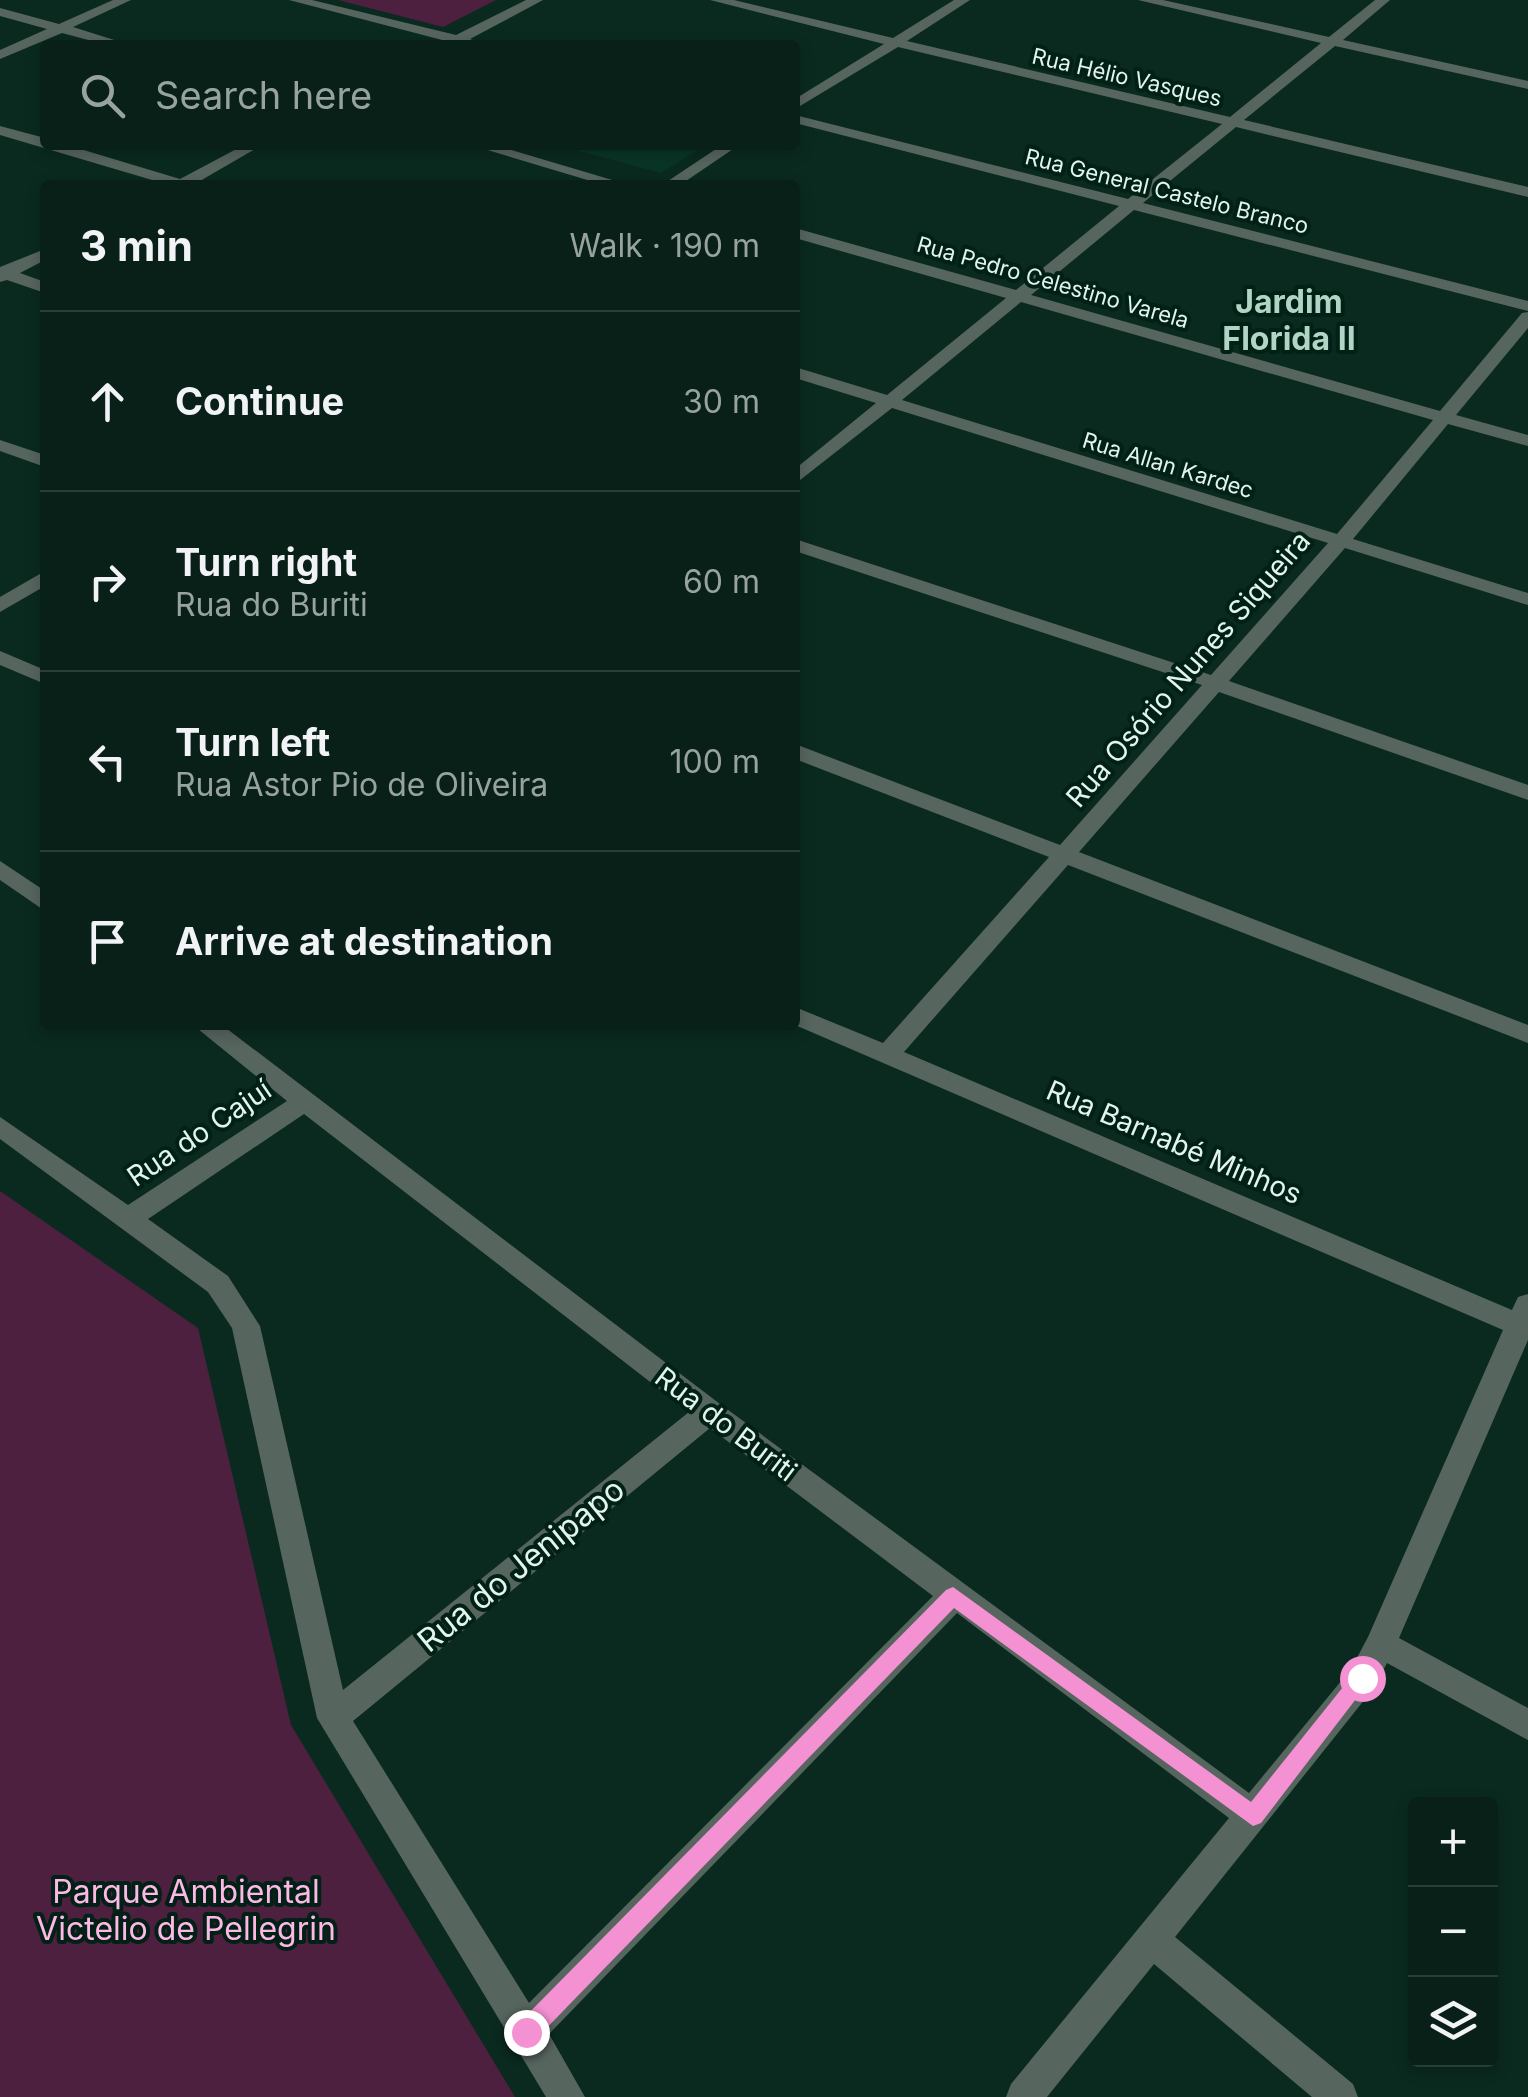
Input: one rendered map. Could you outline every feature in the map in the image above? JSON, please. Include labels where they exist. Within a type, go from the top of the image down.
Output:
[{"type":"street","points":[[0,55],[124,0]]},
{"type":"street","points":[[296,0],[445,40]]},
{"type":"street","points":[[456,40],[536,0]]},
{"type":"street","name":"Rua Hélio Vasques","points":[[717,0],[1528,192]]},
{"type":"street","points":[[800,101],[963,0]]},
{"type":"street","points":[[1145,0],[1528,85]]},
{"type":"street","points":[[800,474],[1382,0]]},
{"type":"street","points":[[0,12],[105,40]]},
{"type":"street","name":"Rua General Castelo Branco","points":[[800,120],[1528,306]]},
{"type":"street","points":[[0,130],[40,142]]},
{"type":"street","points":[[67,150],[165,180]]},
{"type":"street","points":[[190,180],[246,150]]},
{"type":"street","points":[[496,150],[604,180]]},
{"type":"street","points":[[678,180],[724,150]]},
{"type":"street","name":"Rua Pedro Celestino Varela","points":[[800,234],[1528,442]]},
{"type":"street","points":[[2,274],[40,256]]},
{"type":"street","points":[[2,274],[40,286]]},
{"type":"street","name":"Rua Osório Nunes Siqueira","points":[[887,1055],[1339,543],[1528,316]]},
{"type":"street","name":"Rua Allan Kardec","points":[[800,374],[1528,600]]},
{"type":"street","points":[[0,444],[40,460]]},
{"type":"street","points":[[800,546],[1215,683],[1528,793]]},
{"type":"street","points":[[0,606],[40,581]]},
{"type":"street","points":[[0,657],[40,676]]},
{"type":"street","points":[[800,753],[1528,1034]]},
{"type":"street","points":[[0,868],[40,899]]},
{"type":"street","name":"Rua Barnabé Minhos","points":[[800,1017],[1525,1320]]},
{"type":"street","name":"Rua do Buriti","points":[[213,1030],[953,1596],[1253,1816]]},
{"type":"street","name":"Rua do Cajuí","points":[[129,1218],[305,1101]]},
{"type":"street","points":[[0,1126],[218,1284],[246,1326],[333,1718],[567,2097]]},
{"type":"street","points":[[1024,2097],[1362,1678],[1381,1644],[1525,1320]]},
{"type":"street","name":"Rua do Jenipapo","points":[[333,1718],[710,1412]]},
{"type":"street","points":[[526,2032],[953,1596]]},
{"type":"street","points":[[1381,1644],[1528,1724]]},
{"type":"street","points":[[1153,1941],[1340,2097]]},
{"type":"shaded area","points":[[576,150],[698,150],[661,173]]},
{"type":"green space","points":[[338,0],[496,0],[443,27]]},
{"type":"green space","name":"Parque Ambiental Victelio de Pellegrin","points":[[0,1191],[198,1328],[291,1725],[515,2097],[0,2097]]},
{"type":"district","name":"Jardim Florida II","points":[[1289,320]]},
{"type":"route","points":[[526,2032],[953,1596],[1253,1816],[1362,1678]]}]
